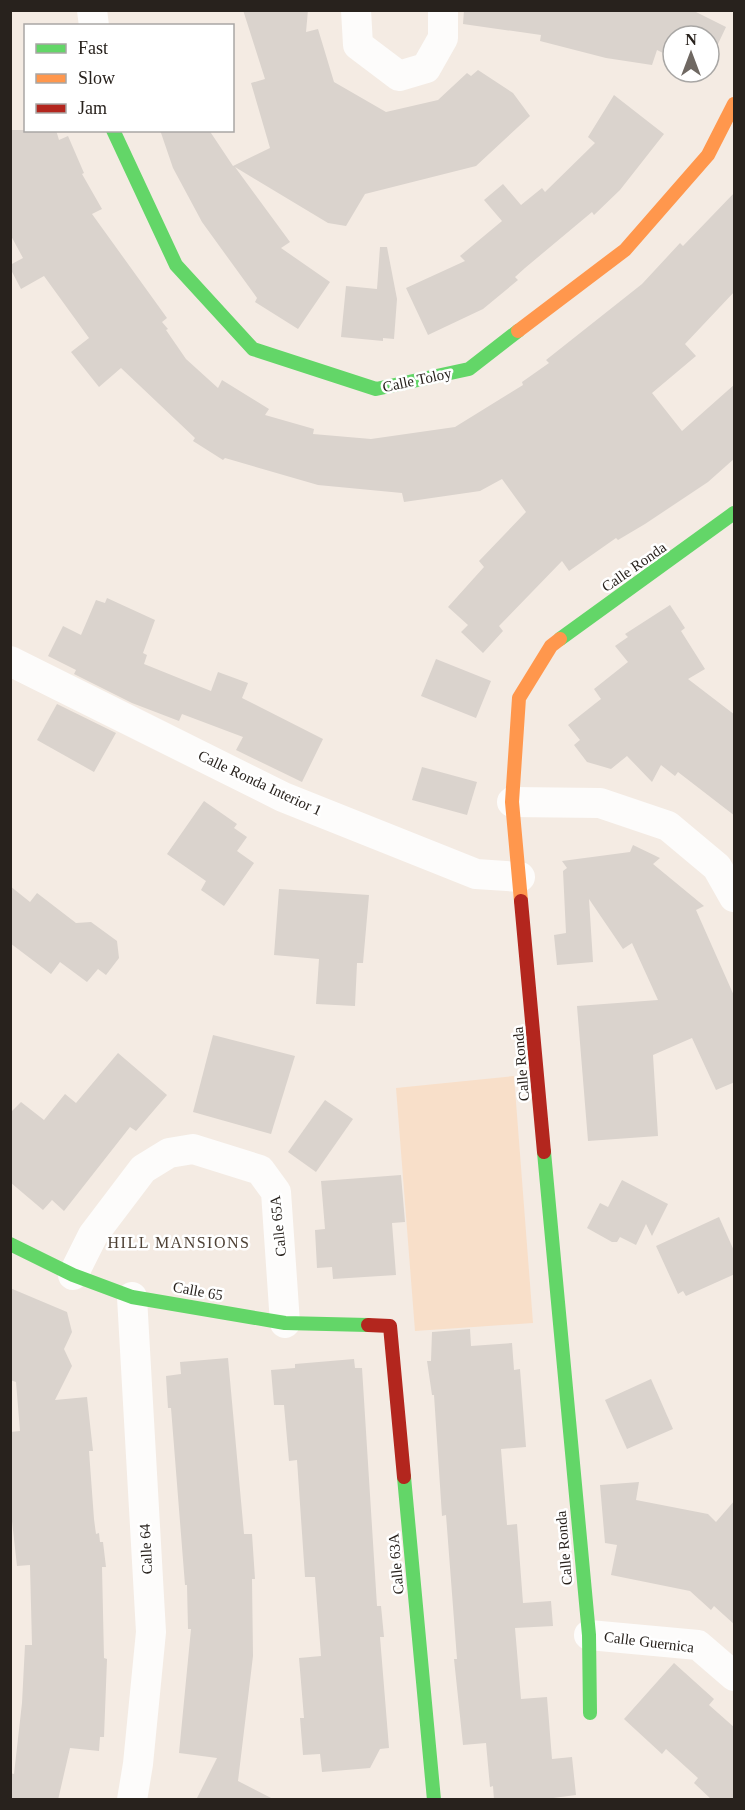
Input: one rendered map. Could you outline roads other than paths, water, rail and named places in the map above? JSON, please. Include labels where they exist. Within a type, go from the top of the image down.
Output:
[{"type":"street","points":[[356,10],[358,45],[399,76],[426,68],[444,38],[443,10]]},
{"type":"street","name":"Calle Toloy","points":[[114,132],[176,265],[253,349],[376,389],[469,369],[625,250],[708,155],[735,104]]},
{"type":"street","name":"Calle Ronda","points":[[590,1713],[589,1635],[512,802],[519,698],[551,646],[735,513]]},
{"type":"street","name":"Calle Ronda Interior 1","points":[[10,661],[284,797],[476,874],[520,877]]},
{"type":"street","points":[[512,802],[600,803],[668,826],[717,867],[735,897]]},
{"type":"street","name":"Calle 65A","points":[[73,1275],[93,1235],[143,1169],[169,1153],[194,1149],[260,1170],[276,1192],[285,1323]]},
{"type":"street","name":"Calle 65","points":[[10,1244],[73,1275],[132,1297],[285,1323],[390,1326]]},
{"type":"street","name":"Calle 64","points":[[132,1297],[151,1632],[138,1764],[132,1800]]},
{"type":"street","name":"Calle 63A","points":[[390,1326],[434,1800]]},
{"type":"street","name":"Calle Guernica","points":[[589,1635],[698,1645],[735,1676]]},
{"type":"district","name":"HILL MANSIONS","points":[[179,1242]]}]
